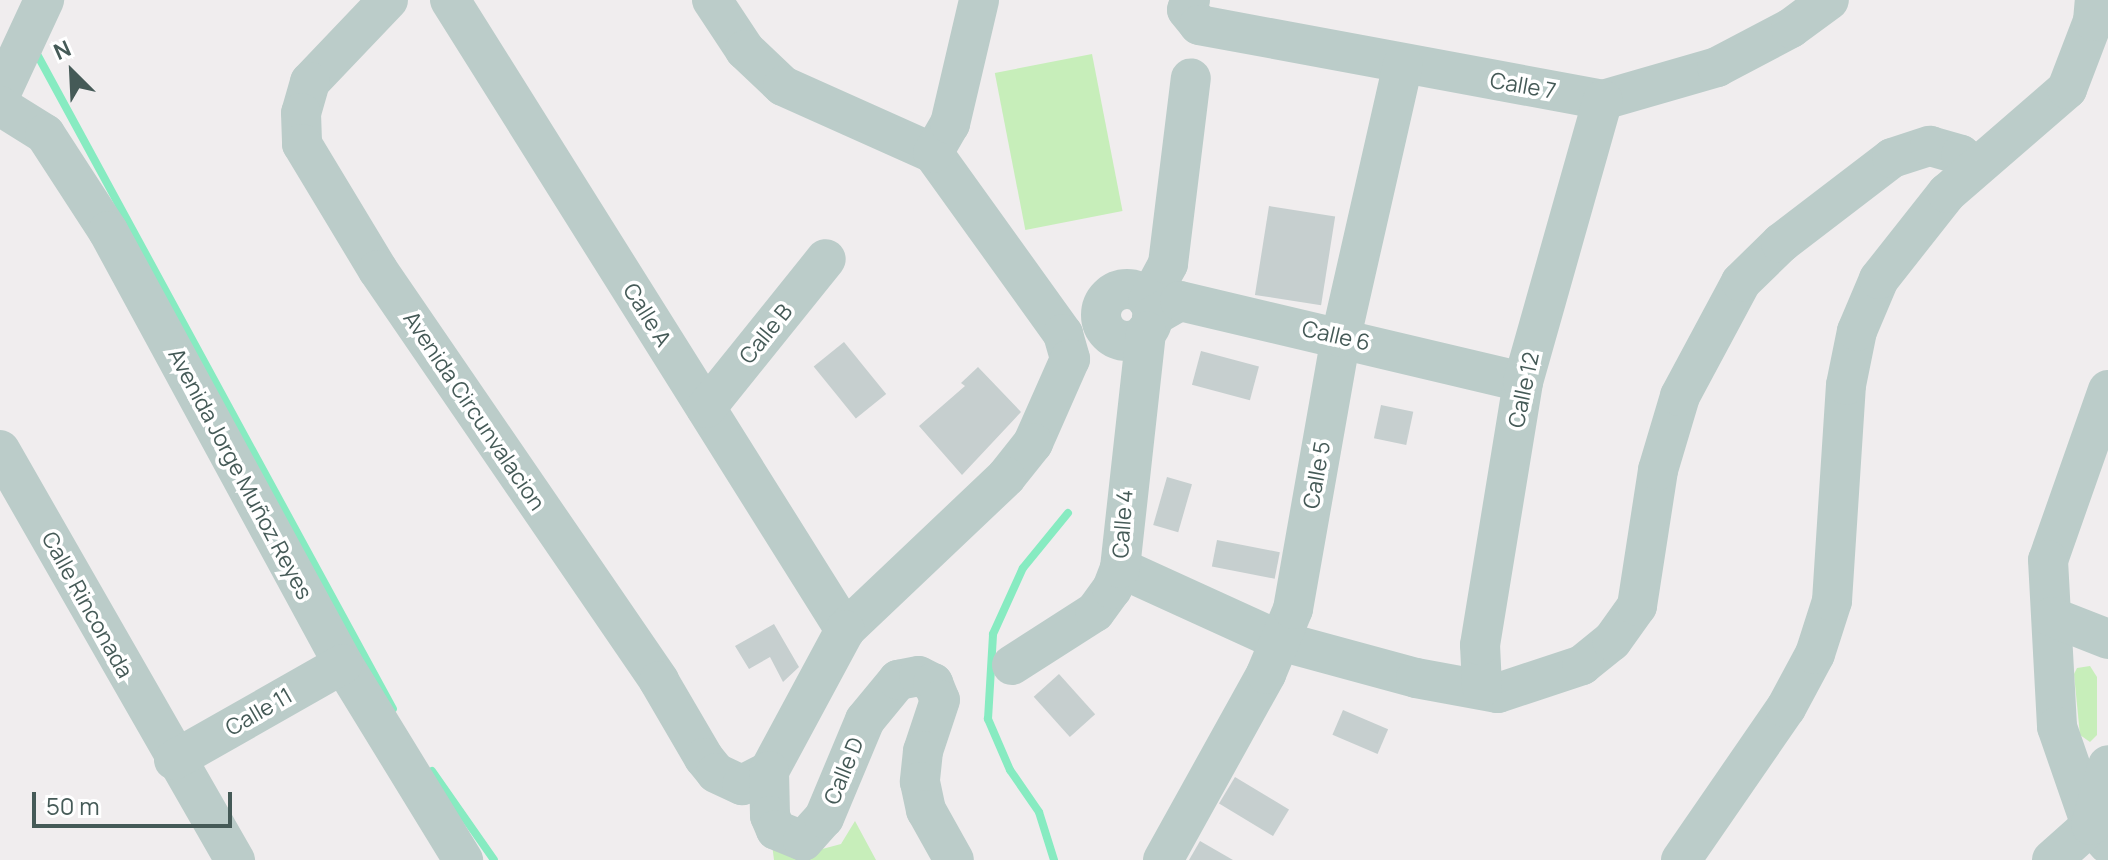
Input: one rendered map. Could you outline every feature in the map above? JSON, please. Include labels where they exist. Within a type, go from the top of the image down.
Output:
[{"type":"street","points":[[0,95],[44,0]]},
{"type":"street","name":"Avenida Circunvalacion","points":[[388,0],[310,82],[301,113],[302,144],[378,270],[659,681],[704,758],[716,773],[742,785],[769,771]]},
{"type":"street","name":"Calle A","points":[[450,0],[845,630]]},
{"type":"street","points":[[712,0],[745,50],[783,86],[933,153],[1063,334],[1070,359],[1033,443],[1006,477],[845,630]]},
{"type":"street","points":[[933,153],[950,124],[979,0]]},
{"type":"street","name":"Calle 7","points":[[1194,12],[1403,65],[1603,100],[1717,67],[1791,28],[1829,0]]},
{"type":"street","points":[[1681,860],[1786,708],[1815,654],[1832,601],[1846,385],[1857,331],[1879,279],[1973,168],[2067,89],[2093,21],[2095,0]]},
{"type":"street","name":"Calle 5","points":[[1163,860],[1280,641],[1293,609],[1341,337],[1403,65]]},
{"type":"street","name":"Calle 4","points":[[1012,665],[1095,612],[1120,568],[1149,316],[1168,264],[1191,78]]},
{"type":"street","name":"Calle 12","points":[[1482,687],[1480,645],[1523,382],[1603,100]]},
{"type":"street","name":"Avenida Jorge Muñoz Reyes","points":[[0,106],[45,134],[108,231],[343,664],[463,860]]},
{"type":"street","points":[[1120,568],[1280,641],[1416,678],[1482,687],[1498,693],[1582,665],[1612,641],[1637,606],[1658,470],[1680,396],[1741,282],[1781,243],[1892,158],[1930,146],[1961,155],[1973,168]]},
{"type":"street","name":"Calle B","points":[[706,408],[826,259]]},
{"type":"street","name":"Calle 6","points":[[1063,334],[1101,321],[1116,339],[1133,340],[1149,316],[1180,301],[1523,382]]},
{"type":"street","points":[[2099,834],[2057,727],[2048,560],[2108,390]]},
{"type":"street","name":"Calle Rinconada","points":[[0,450],[174,760],[235,860]]},
{"type":"street","points":[[2052,617],[2108,639]]},
{"type":"street","name":"Calle D","points":[[845,630],[769,771],[770,816],[776,830],[803,841],[824,818],[865,720],[898,680],[919,676],[933,683],[940,700],[923,751],[920,782],[926,810],[954,860]]},
{"type":"street","name":"Calle 11","points":[[174,760],[343,664]]},
{"type":"street","points":[[2099,834],[2108,765]]},
{"type":"street","points":[[2052,860],[2099,834]]},
{"type":"green space","points":[[1092,54],[1123,211],[1025,230],[995,73]]},
{"type":"green space","points":[[2090,666],[2097,677],[2097,735],[2090,742],[2080,735],[2074,674],[2077,668]]},
{"type":"green space","points":[[855,821],[876,860],[774,860],[771,836],[811,852],[841,844]]},
{"type":"building","points":[[1269,206],[1335,216],[1321,305],[1255,295]]},
{"type":"building","points":[[844,342],[886,394],[856,419],[814,367]]},
{"type":"building","points":[[1201,351],[1259,367],[1250,400],[1192,385]]},
{"type":"building","points":[[978,367],[1021,412],[962,475],[919,426],[965,386],[961,383]]},
{"type":"building","points":[[1381,405],[1413,412],[1406,445],[1374,438]]},
{"type":"building","points":[[1167,477],[1192,484],[1178,532],[1153,525]]},
{"type":"building","points":[[1217,540],[1280,552],[1275,579],[1212,567]]},
{"type":"building","points":[[774,624],[799,667],[783,682],[770,657],[749,669],[735,646]]},
{"type":"building","points":[[1059,674],[1095,714],[1070,737],[1034,697]]},
{"type":"building","points":[[1343,710],[1388,729],[1378,754],[1332,735]]},
{"type":"building","points":[[1235,777],[1289,809],[1273,836],[1219,804]]},
{"type":"building","points":[[1200,841],[1233,860],[1189,860]]},
{"type":"waterway","points":[[38,56],[393,709]]},
{"type":"waterway","points":[[1054,860],[1039,812],[1010,770],[988,719],[993,634],[1023,568],[1068,513]]},
{"type":"waterway","points":[[432,771],[494,860]]}]
